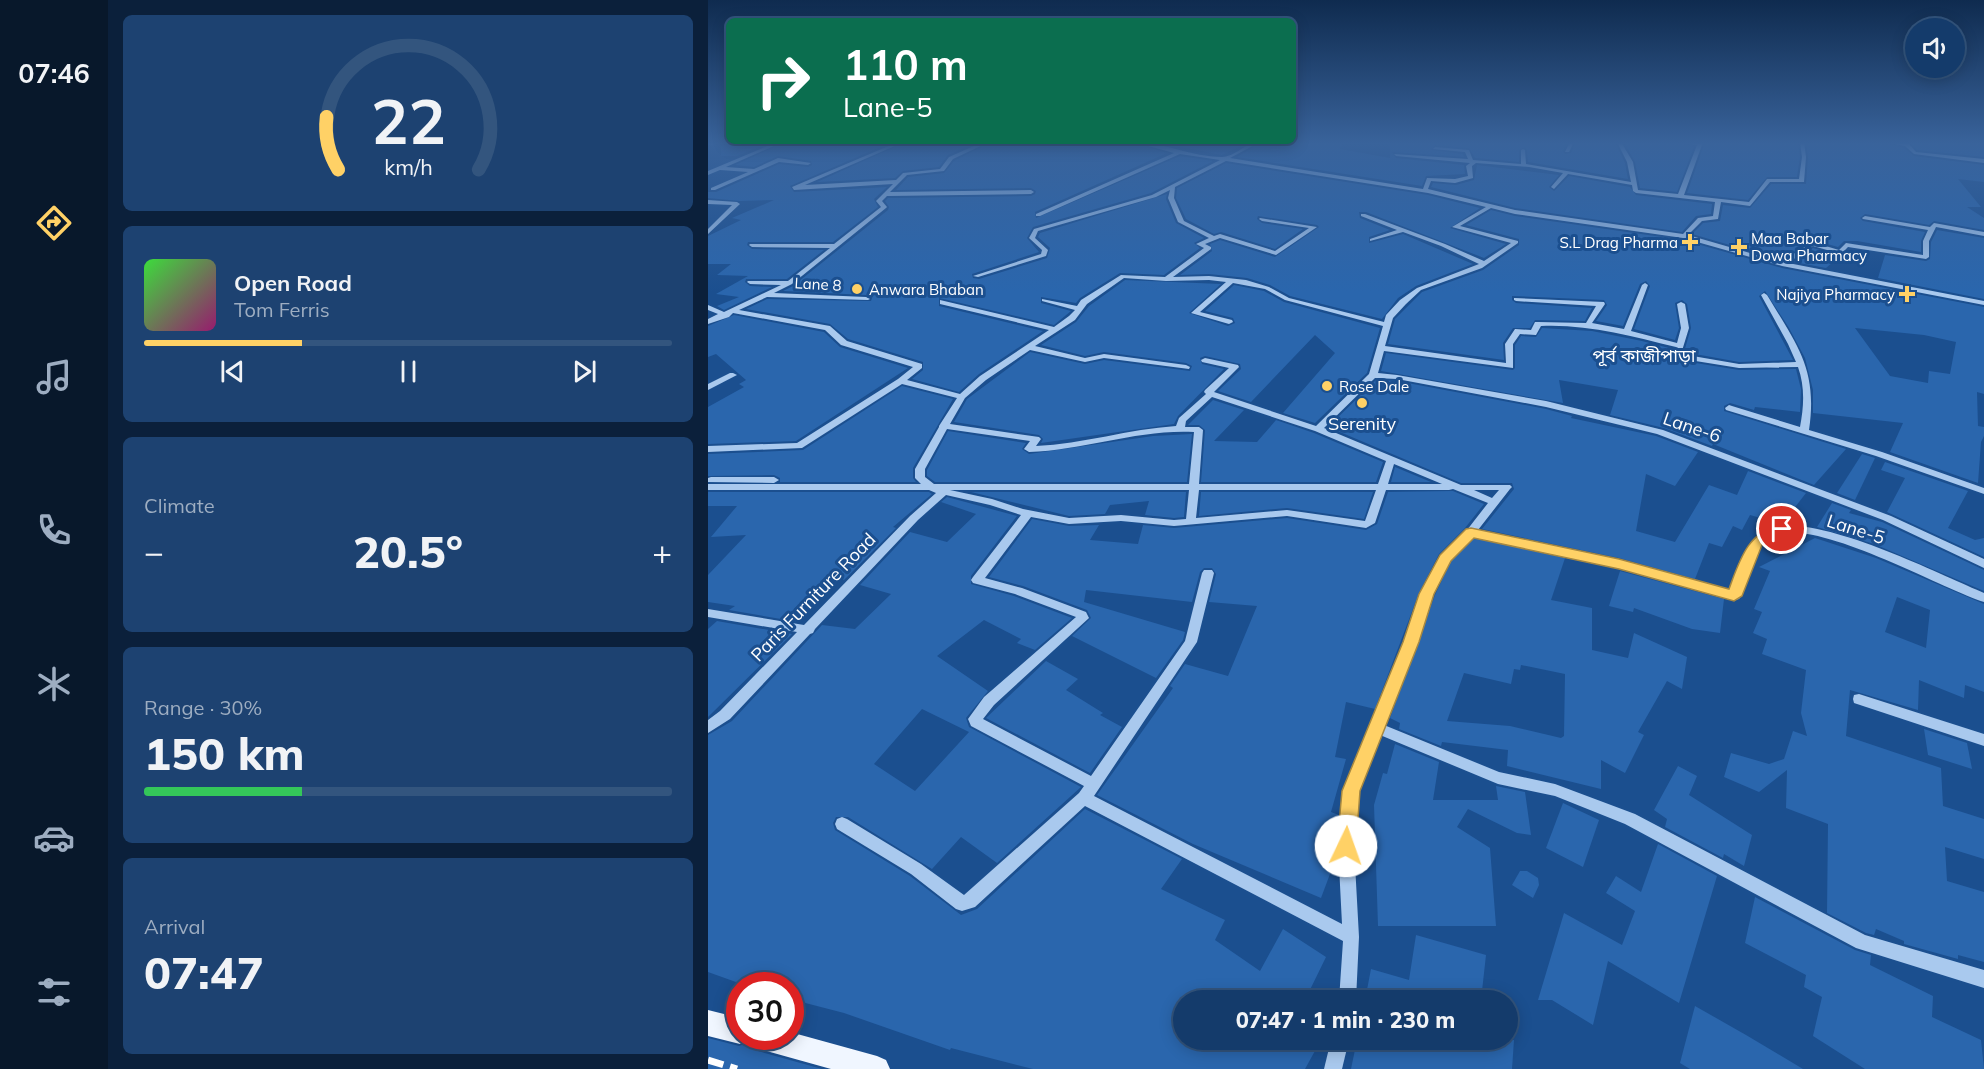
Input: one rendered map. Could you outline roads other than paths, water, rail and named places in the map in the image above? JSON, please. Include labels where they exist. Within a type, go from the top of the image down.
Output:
[{"type":"main road","points":[[708,1023],[726,1028]]},
{"type":"main road","points":[[804,1049],[877,1069]]},
{"type":"street","points":[[708,322],[790,283],[884,207],[879,201],[885,194],[1031,192]]},
{"type":"street","points":[[1038,215],[1090,192]]},
{"type":"street","points":[[976,276],[1044,255],[1045,250],[1032,238],[1036,230],[1121,207],[1162,192]]},
{"type":"street","points":[[1173,192],[1172,198],[1182,222],[1214,238]]},
{"type":"street","points":[[1429,192],[1489,207],[1684,236],[1782,264],[1984,303]]},
{"type":"street","points":[[1644,192],[1750,204],[1760,192]]},
{"type":"street","points":[[1680,196],[1682,192]]},
{"type":"street","points":[[1684,236],[1700,219],[1716,218],[1718,200]]},
{"type":"street","points":[[708,202],[737,204],[708,231]]},
{"type":"street","points":[[1318,429],[1373,375],[1389,317],[1419,289],[1484,264],[1516,242],[1455,227],[1489,207]]},
{"type":"street","points":[[717,215],[725,214]]},
{"type":"street","points":[[1363,216],[1484,264]]},
{"type":"street","points":[[1865,218],[1932,229]]},
{"type":"street","points":[[1166,279],[1209,248],[1199,245],[1214,238],[1220,236],[1277,253],[1314,227],[1262,219]]},
{"type":"street","points":[[1782,264],[1812,244],[1841,252],[1846,245],[1926,257],[1926,242],[1934,225],[1984,234]]},
{"type":"street","points":[[1372,240],[1403,230]]},
{"type":"street","points":[[752,245],[837,246]]},
{"type":"street","points":[[1388,325],[1287,300],[1267,288],[1232,280],[1123,276],[1077,308],[1072,318],[983,378],[962,396],[943,426],[921,469],[920,478],[930,487],[944,492],[992,502],[1028,514],[1069,521],[1120,518],[1174,523],[1287,513],[1368,524],[1391,460]]},
{"type":"street","points":[[1229,322],[1195,313],[1232,280]]},
{"type":"street","points":[[750,282],[790,283]]},
{"type":"street","points":[[1626,333],[1645,285]]},
{"type":"street","name":"Lane 8","points":[[768,295],[866,299]]},
{"type":"street","points":[[1764,295],[1806,372],[1810,404],[1804,430]]},
{"type":"street","points":[[1516,299],[1601,304],[1589,323]]},
{"type":"street","points":[[1044,300],[1077,308]]},
{"type":"street","points":[[943,302],[1054,328]]},
{"type":"street","points":[[1681,304],[1685,328],[1677,356],[1739,366],[1802,364]]},
{"type":"street","points":[[708,307],[730,313],[827,328],[844,343],[920,366],[901,381],[799,446],[708,449]]},
{"type":"street","points":[[1381,348],[1510,366],[1509,344],[1518,331],[1533,333],[1538,324],[1548,323],[1589,323],[1680,346]]},
{"type":"street","points":[[1028,347],[1085,360],[1104,356],[1186,368]]},
{"type":"street","points":[[1205,360],[1235,367],[1208,392],[1211,394]]},
{"type":"street","points":[[708,387],[733,375]]},
{"type":"street","name":"Lane-6","points":[[1373,375],[1397,376],[1546,404],[1660,432],[1887,518],[1984,564]]},
{"type":"street","points":[[901,381],[962,396]]},
{"type":"street","points":[[1211,394],[1318,429],[1494,502]]},
{"type":"street","points":[[1180,430],[1182,420],[1211,394]]},
{"type":"street","points":[[1729,408],[1804,430],[1984,491]]},
{"type":"street","points":[[943,426],[1036,438],[1029,449],[1048,449],[1155,429],[1198,430],[1191,521]]},
{"type":"street","points":[[708,480],[806,482]]},
{"type":"street","points":[[708,487],[1507,487],[1471,532],[1445,558],[1427,594],[1351,791],[1346,846],[1351,937],[1348,990]]},
{"type":"street","name":"Paris Furniture Road","points":[[708,727],[724,715],[809,630],[914,518],[944,492]]},
{"type":"street","points":[[1028,514],[977,580],[1018,591],[1082,615],[1083,618],[989,701],[975,719],[1094,784]]},
{"type":"street","name":"Lane-5","points":[[1471,532],[1619,564],[1734,596],[1756,542],[1771,531],[1799,530],[1876,551],[1984,598]]},
{"type":"street","points":[[842,824],[966,903],[1084,798],[1191,642],[1208,573]]},
{"type":"street","points":[[708,614],[809,630]]},
{"type":"street","points":[[1859,699],[1984,740]]},
{"type":"street","points":[[1377,728],[1498,778],[1555,790],[1630,819],[1862,942],[1984,979]]},
{"type":"street","points":[[1084,798],[1351,937]]},
{"type":"street","points":[[1333,1069],[1338,1050]]},
{"type":"railway","points":[[708,1060],[737,1069]]},
{"type":"place","name":"S.L Drag Pharma","points":[[1690,242]]},
{"type":"place","name":"Maa Babar Dowa Pharmacy","points":[[1739,247]]},
{"type":"place","name":"Anwara Bhaban","points":[[857,289]]},
{"type":"place","name":"Najiya Pharmacy","points":[[1907,294]]},
{"type":"place","name":"Rose Dale","points":[[1327,386]]},
{"type":"place","name":"Serenity","points":[[1362,403]]},
{"type":"district","name":"পূর্ব কাজীপাড়া","points":[[1644,355]]}]
